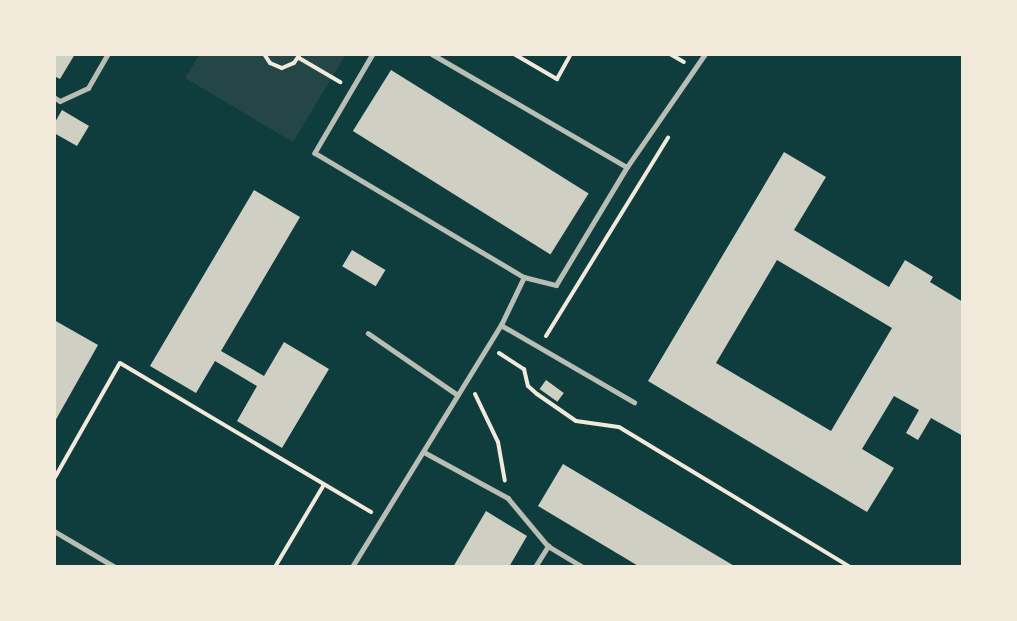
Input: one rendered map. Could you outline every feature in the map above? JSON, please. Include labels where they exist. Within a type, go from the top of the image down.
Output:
[{"type":"lane","points":[[54,97],[60,101],[88,88],[108,54]]},
{"type":"lane","points":[[373,54],[315,153],[524,277],[556,285],[627,167],[705,54]]},
{"type":"lane","points":[[432,54],[627,167]]},
{"type":"lane","points":[[352,567],[501,325],[524,277]]},
{"type":"lane","points":[[501,325],[634,402]]},
{"type":"lane","points":[[368,333],[458,395]]},
{"type":"lane","points":[[424,452],[508,498],[548,546],[583,567]]},
{"type":"lane","points":[[54,531],[115,567]]},
{"type":"lane","points":[[535,567],[548,546]]},
{"type":"path","points":[[264,54],[270,63],[282,68],[300,56],[352,90]]},
{"type":"path","points":[[514,54],[556,79],[571,54]]},
{"type":"path","points":[[488,346],[524,369],[528,386],[576,421],[619,427],[850,567]]},
{"type":"path","points":[[54,478],[120,363],[323,486],[382,518]]},
{"type":"path","points":[[468,378],[498,442],[508,498]]},
{"type":"path","points":[[275,567],[323,486]]},
{"type":"shaded area","points":[[200,54],[346,54],[293,142],[185,78]]},
{"type":"building","points":[[54,54],[75,54],[60,79],[54,76]]},
{"type":"building","points":[[391,70],[589,193],[550,255],[353,131]]},
{"type":"building","points":[[62,110],[89,126],[77,146],[54,133],[54,124]]},
{"type":"building","points":[[784,152],[826,177],[794,230],[889,287],[905,260],[933,277],[930,282],[963,302],[963,436],[931,418],[918,440],[906,433],[919,410],[894,396],[862,449],[894,468],[867,512],[648,381]],"holes":[[[777,260],[892,328],[831,431],[716,363]]]},
{"type":"building","points":[[254,190],[300,217],[221,351],[264,376],[284,342],[329,369],[282,448],[237,421],[257,386],[215,361],[196,393],[150,366]]},
{"type":"building","points":[[352,250],[385,270],[376,286],[342,266]]},
{"type":"building","points":[[54,320],[98,345],[54,423]]},
{"type":"building","points":[[546,380],[564,393],[557,402],[540,389]]},
{"type":"building","points":[[563,464],[736,567],[640,567],[538,506]]},
{"type":"building","points":[[486,511],[527,536],[509,567],[453,567]]}]
